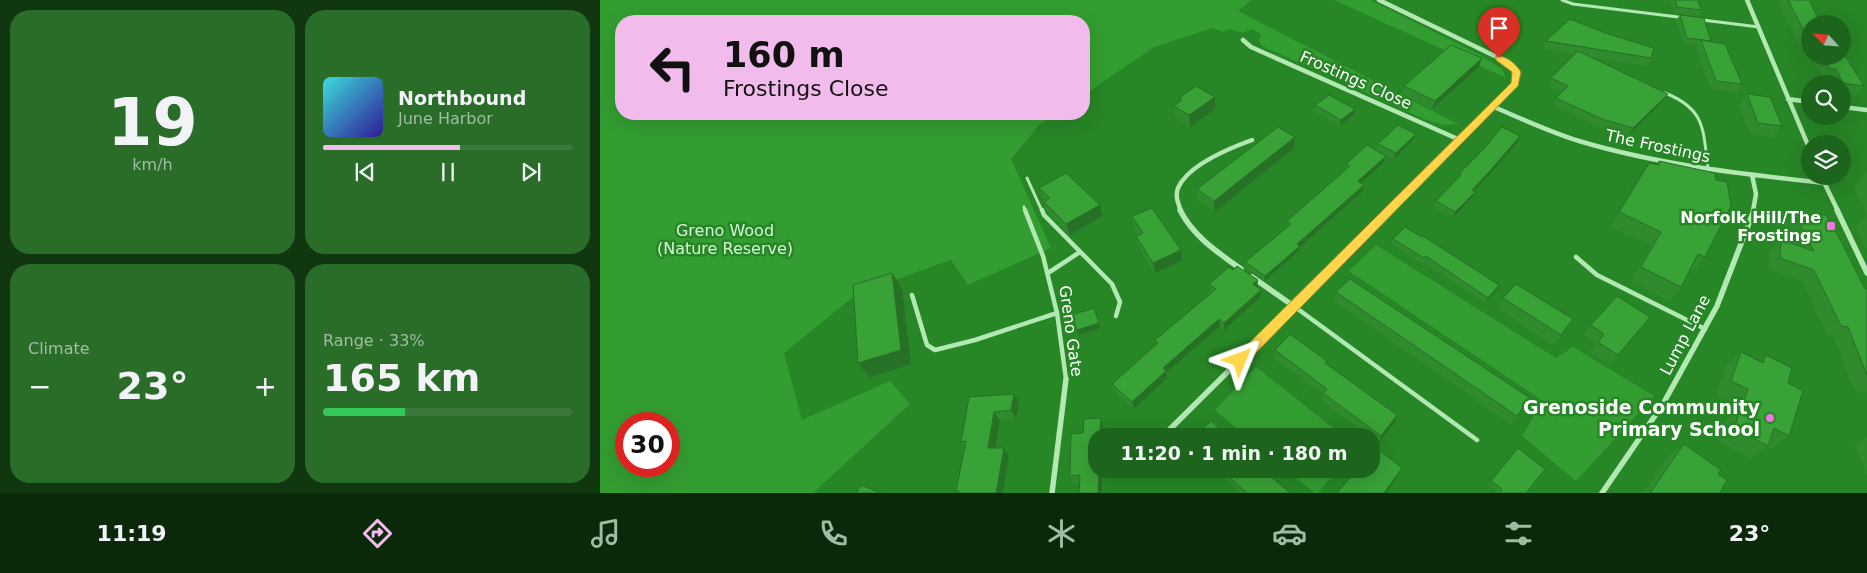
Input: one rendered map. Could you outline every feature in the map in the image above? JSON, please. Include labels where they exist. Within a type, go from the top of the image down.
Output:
[{"type":"street","points":[[1171,428],[1295,307],[1515,84],[1516,72],[1514,68],[1499,58],[1379,0]]},
{"type":"street","points":[[1748,0],[1804,135]]},
{"type":"street","name":"Frostings Close","points":[[1243,40],[1251,47],[1460,140]]},
{"type":"street","points":[[1788,99],[1801,101]]},
{"type":"street","name":"The Frostings","points":[[1494,107],[1578,140],[1649,159],[1708,169],[1801,180]]},
{"type":"street","points":[[1851,108],[1867,110]]},
{"type":"street","points":[[1243,270],[1213,250],[1195,232],[1185,218],[1177,199],[1177,192],[1182,183],[1214,155],[1252,140]]},
{"type":"street","name":"Lump Lane","points":[[1602,493],[1663,404],[1717,306],[1754,213],[1756,194],[1752,175]]},
{"type":"street","points":[[1825,185],[1867,273]]},
{"type":"street","points":[[1250,276],[1295,307]]},
{"type":"street","name":"Greno Gate","points":[[1052,493],[1066,379]]},
{"type":"lane","points":[[1562,0],[1572,4],[1759,26]]},
{"type":"lane","points":[[1657,89],[1682,101],[1694,111],[1699,122],[1708,169]]},
{"type":"lane","points":[[1027,178],[1044,215],[1112,284],[1120,302],[1116,316]]},
{"type":"lane","name":"Greno Gate","points":[[1024,207],[1048,273],[1057,313],[1066,379]]},
{"type":"lane","points":[[1048,273],[1080,252]]},
{"type":"lane","points":[[1576,257],[1582,265],[1597,275],[1705,329]]},
{"type":"lane","points":[[912,294],[927,345],[936,350],[975,340],[1057,313]]},
{"type":"lane","points":[[1295,307],[1477,440]]},
{"type":"green space","name":"Greno Wood (Nature Reserve)","points":[[600,0],[1252,0],[1238,11],[1458,124],[1445,125],[1426,120],[1262,46],[1259,41],[1261,34],[1252,29],[1243,33],[1229,29],[1223,32],[1212,28],[1154,47],[1090,91],[1090,15],[615,15],[615,120],[1047,120],[1039,125],[1011,159],[1051,248],[968,285],[951,260],[858,293],[784,353],[802,420],[890,381],[910,404],[813,493],[600,493]]},
{"type":"green space","points":[[1334,0],[1370,0],[1480,55],[1502,69],[1506,78]]},
{"type":"green space","points":[[1376,245],[1556,358],[1573,347],[1654,396],[1576,481],[1522,436],[1543,401],[1349,271]]},
{"type":"green space","points":[[1256,367],[1333,428],[1236,428],[1215,410]]},
{"type":"green space","points":[[1296,478],[1330,478],[1318,493],[1315,493]]},
{"type":"building","points":[[1675,0],[1698,0],[1701,10],[1677,7]]},
{"type":"building","points":[[1788,0],[1809,0],[1816,15],[1801,15],[1801,25]]},
{"type":"building","points":[[1680,15],[1704,18],[1711,41],[1687,38]]},
{"type":"building","points":[[1570,19],[1605,33],[1654,48],[1651,58],[1546,41]]},
{"type":"building","points":[[1701,40],[1725,44],[1742,84],[1716,81]]},
{"type":"building","points":[[1451,45],[1482,58],[1435,101],[1404,86]]},
{"type":"building","points":[[1578,51],[1668,94],[1633,128],[1602,119],[1556,98],[1568,86],[1551,78]]},
{"type":"building","points":[[1828,65],[1851,65],[1864,86],[1851,84],[1851,75],[1839,75],[1836,69],[1830,69]]},
{"type":"building","points":[[1196,86],[1215,97],[1189,115],[1174,106],[1182,100],[1179,98]]},
{"type":"building","points":[[1747,94],[1770,97],[1782,126],[1758,123]]},
{"type":"building","points":[[1329,95],[1355,109],[1341,120],[1315,105]]},
{"type":"building","points":[[1398,125],[1416,134],[1396,153],[1378,144]]},
{"type":"building","points":[[1278,127],[1295,137],[1214,201],[1197,189]]},
{"type":"building","points":[[1502,127],[1520,136],[1472,190],[1475,192],[1455,212],[1436,201],[1461,175],[1459,174]]},
{"type":"building","points":[[1367,145],[1386,156],[1358,181],[1364,185],[1297,244],[1300,246],[1265,276],[1245,262],[1291,224],[1287,221],[1350,166],[1346,164]]},
{"type":"building","points":[[1659,161],[1715,173],[1716,180],[1727,182],[1731,206],[1705,257],[1698,254],[1681,287],[1641,267],[1661,232],[1619,212],[1649,163],[1659,165]]},
{"type":"building","points":[[1066,173],[1100,205],[1066,224],[1044,202],[1050,198],[1039,188]]},
{"type":"building","points":[[1152,208],[1181,250],[1153,263],[1136,236],[1143,233],[1132,216]]},
{"type":"building","points":[[1794,213],[1826,215],[1865,289],[1867,289],[1867,375],[1848,327],[1841,326],[1814,270],[1780,258],[1781,240],[1814,251]]},
{"type":"building","points":[[1405,227],[1423,236],[1499,285],[1488,298],[1426,256],[1424,258],[1393,239]]},
{"type":"building","points":[[1237,266],[1258,280],[1253,284],[1261,290],[1224,323],[1219,319],[1163,368],[1166,371],[1132,402],[1112,384],[1158,343],[1155,340],[1216,289],[1209,284],[1229,267],[1233,270]]},
{"type":"building","points":[[892,273],[901,350],[858,363],[853,285]]},
{"type":"building","points":[[1350,279],[1530,398],[1517,416],[1336,292]]},
{"type":"building","points":[[1516,284],[1573,319],[1561,335],[1503,298]]},
{"type":"building","points":[[1617,296],[1650,317],[1618,355],[1598,342],[1604,334],[1591,325]]},
{"type":"building","points":[[1094,308],[1099,323],[1077,330],[1072,315]]},
{"type":"building","points":[[1290,334],[1327,361],[1325,363],[1397,415],[1381,436],[1380,428],[1370,428],[1323,393],[1327,389],[1275,350]]},
{"type":"building","points":[[1741,352],[1763,363],[1766,355],[1792,368],[1788,383],[1803,391],[1789,436],[1774,428],[1768,446],[1734,428],[1748,389],[1731,381]]},
{"type":"building","points":[[1014,394],[1011,410],[994,412],[988,448],[1004,448],[996,493],[958,493],[959,491],[956,491],[966,441],[961,442],[969,397]]},
{"type":"building","points":[[1101,418],[1100,428],[1088,428],[1088,478],[1099,478],[1098,493],[1079,493],[1080,475],[1070,476],[1071,434],[1083,433],[1084,419]]},
{"type":"building","points":[[1211,421],[1219,428],[1204,428]]},
{"type":"building","points":[[1684,444],[1721,470],[1718,474],[1727,480],[1720,493],[1650,493]]},
{"type":"building","points":[[1518,448],[1545,469],[1526,493],[1499,493],[1502,489],[1491,481]]},
{"type":"building","points":[[1380,451],[1402,468],[1384,493],[1337,493],[1350,478],[1380,478]]},
{"type":"building","points":[[1231,478],[1272,478],[1290,493],[1247,493]]},
{"type":"building","points":[[861,485],[881,493],[856,493]]},
{"type":"place","name":"Norfolk Hill/The Frostings","points":[[1831,226]]},
{"type":"place","name":"Grenoside Community Primary School","points":[[1770,418]]},
{"type":"route","points":[[1240,360],[1306,296],[1515,84],[1517,78],[1514,68],[1499,58]]}]
